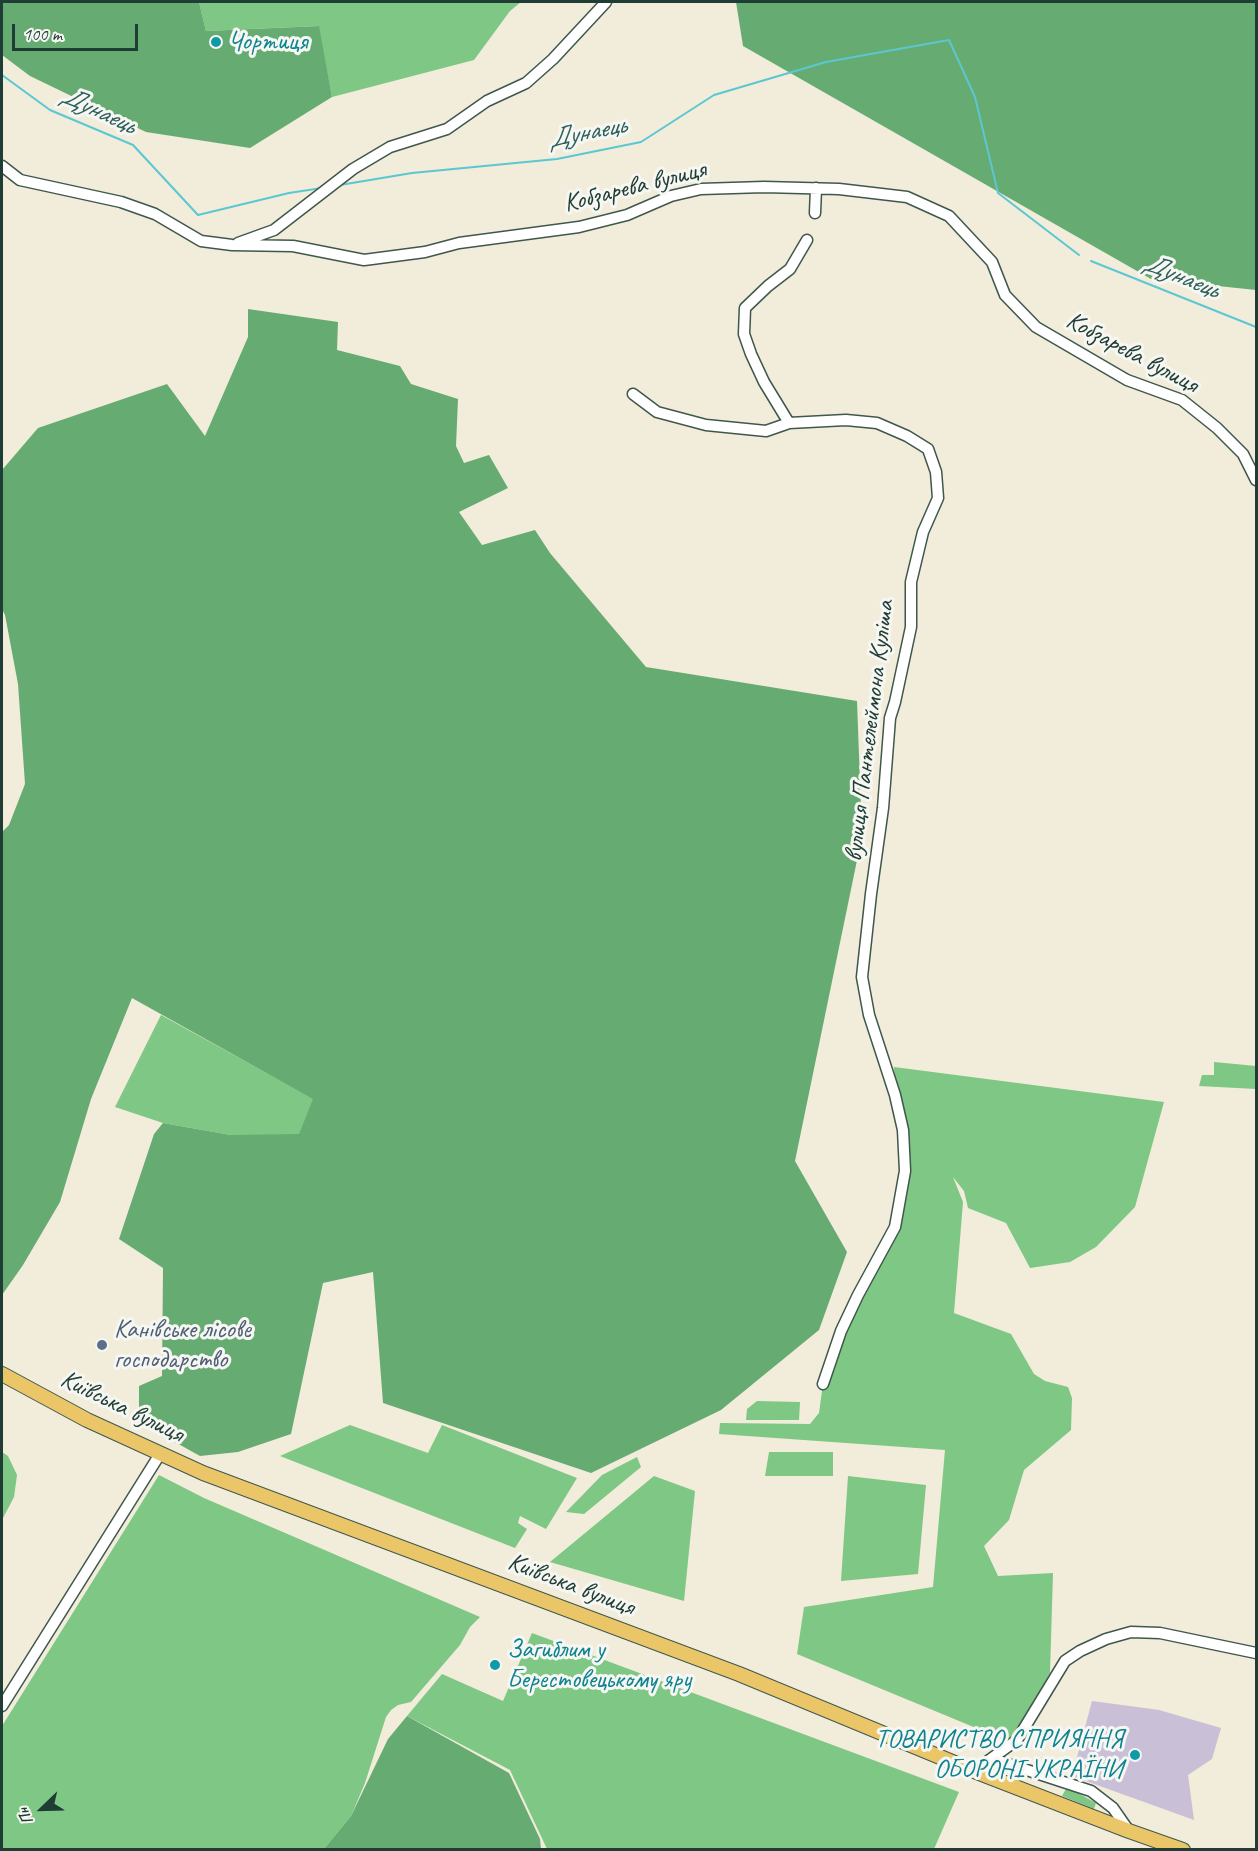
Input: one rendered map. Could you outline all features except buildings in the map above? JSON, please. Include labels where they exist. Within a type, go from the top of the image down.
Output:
[{"type":"main road","name":"Київська вулиця","points":[[2,1374],[87,1420],[203,1473],[739,1674],[974,1772],[1183,1850]]},
{"type":"street","points":[[232,245],[274,230],[353,169],[390,147],[447,129],[488,101],[526,83],[560,52],[606,2]]},
{"type":"street","name":"Кобзарева вулиця","points":[[2,166],[20,180],[121,202],[155,214],[201,241],[232,245],[293,246],[364,260],[424,252],[459,243],[579,227],[627,215],[671,196],[701,189],[816,188],[907,197],[949,216],[992,262],[1005,295],[1036,327],[1127,380],[1182,400],[1217,428],[1243,454],[1257,480]]},
{"type":"street","points":[[815,213],[816,188]]},
{"type":"street","points":[[789,423],[764,382],[751,354],[744,334],[745,308],[790,269],[807,240]]},
{"type":"street","name":"вулиця Пантелеймона Куліша","points":[[633,394],[657,412],[706,424],[766,431],[789,423],[846,420],[877,423],[907,436],[928,449],[936,472],[938,498],[923,532],[911,582],[911,627],[890,718],[883,808],[862,977],[869,1015],[896,1095],[903,1130],[905,1171],[895,1227],[858,1295],[823,1384]]},
{"type":"street","points":[[2,1706],[160,1454]]},
{"type":"street","points":[[974,1772],[1017,1740],[1065,1661],[1106,1639],[1131,1632],[1160,1633],[1257,1653]]},
{"type":"street","points":[[993,1759],[1091,1791],[1113,1808],[1129,1831]]},
{"type":"shaded area","points":[[1092,1701],[1159,1710],[1221,1728],[1212,1759],[1188,1775],[1194,1820],[1072,1776]]},
{"type":"green space","points":[[2,2],[199,2],[206,31],[319,26],[332,97],[250,148],[146,132],[30,76],[2,55]]},
{"type":"green space","points":[[199,2],[521,2],[510,11],[474,60],[332,97],[318,26],[206,31]]},
{"type":"green space","points":[[736,2],[1256,2],[1256,290],[1151,279],[743,46]]},
{"type":"green space","points":[[248,309],[338,322],[337,350],[400,366],[411,384],[458,399],[456,446],[464,463],[489,455],[508,488],[459,512],[482,545],[535,530],[550,553],[646,667],[857,701],[862,836],[795,1161],[847,1252],[819,1330],[721,1410],[591,1473],[383,1403],[373,1272],[323,1283],[291,1434],[238,1452],[200,1456],[139,1422],[139,1386],[162,1376],[163,1268],[119,1239],[154,1134],[163,1123],[231,1135],[299,1134],[313,1099],[132,998],[91,1099],[60,1202],[23,1265],[2,1295],[2,832],[9,825],[25,784],[18,684],[2,609],[2,470],[38,428],[167,384],[205,436],[248,337]]},
{"type":"green space","points":[[161,1015],[314,1099],[299,1135],[231,1135],[163,1123],[115,1107]]},
{"type":"green space","points":[[1214,1062],[1256,1066],[1256,1089],[1199,1086],[1202,1075],[1214,1075]]},
{"type":"green space","points":[[894,1067],[1164,1102],[1135,1207],[1096,1247],[1070,1262],[1030,1268],[1006,1223],[968,1208],[964,1191],[953,1177],[963,1202],[954,1313],[1011,1334],[1034,1374],[1045,1381],[1068,1387],[1072,1398],[1071,1430],[1024,1470],[1009,1520],[984,1546],[998,1576],[1053,1573],[1050,1673],[1010,1742],[797,1654],[804,1607],[933,1587],[945,1450],[719,1434],[720,1423],[810,1424],[819,1413],[823,1384],[841,1331],[895,1227],[905,1171],[895,1095]]},
{"type":"green space","points":[[757,1401],[800,1402],[799,1420],[746,1420],[747,1409]]},
{"type":"green space","points":[[350,1425],[428,1453],[442,1425],[577,1478],[546,1529],[520,1516],[518,1523],[527,1529],[515,1548],[280,1456]]},
{"type":"green space","points":[[2,1452],[8,1456],[17,1475],[14,1497],[2,1520]]},
{"type":"green space","points":[[769,1452],[833,1452],[833,1476],[765,1476]]},
{"type":"green space","points":[[637,1457],[641,1467],[584,1514],[566,1512],[602,1475]]},
{"type":"green space","points":[[159,1475],[204,1498],[480,1617],[470,1627],[460,1645],[411,1702],[398,1705],[386,1717],[365,1783],[351,1816],[324,1849],[2,1849],[2,1726]]},
{"type":"green space","points":[[654,1476],[695,1491],[684,1601],[550,1562]]},
{"type":"green space","points":[[848,1476],[926,1485],[918,1574],[841,1581]]},
{"type":"green space","points":[[532,1633],[959,1792],[934,1849],[547,1849],[510,1770],[407,1716],[442,1674],[503,1701]]},
{"type":"green space","points":[[407,1716],[509,1773],[540,1839],[541,1849],[324,1849],[351,1816],[388,1739]]},
{"type":"green space","points":[[1067,1787],[1096,1803],[1094,1809],[1062,1796]]},
{"type":"waterway","name":"Дунаець","points":[[340,185],[412,173],[557,159],[641,142],[714,95],[826,62],[949,40],[975,97],[998,193],[1079,255]]},
{"type":"waterway","name":"Дунаець","points":[[2,75],[50,110],[133,145],[198,215],[289,193],[322,188]]},
{"type":"waterway","name":"Дунаець","points":[[1091,261],[1256,327]]},
{"type":"place","name":"Чортиця","points":[[216,42]]},
{"type":"place","name":"Канівське лісове господарство","points":[[102,1345]]},
{"type":"place","name":"Загиблим у Берестовецькому яру","points":[[495,1665]]},
{"type":"place","name":"ТОВАРИСТВО СПРИЯННЯ ОБОРОНІ УКРАЇНИ","points":[[1135,1755]]}]
